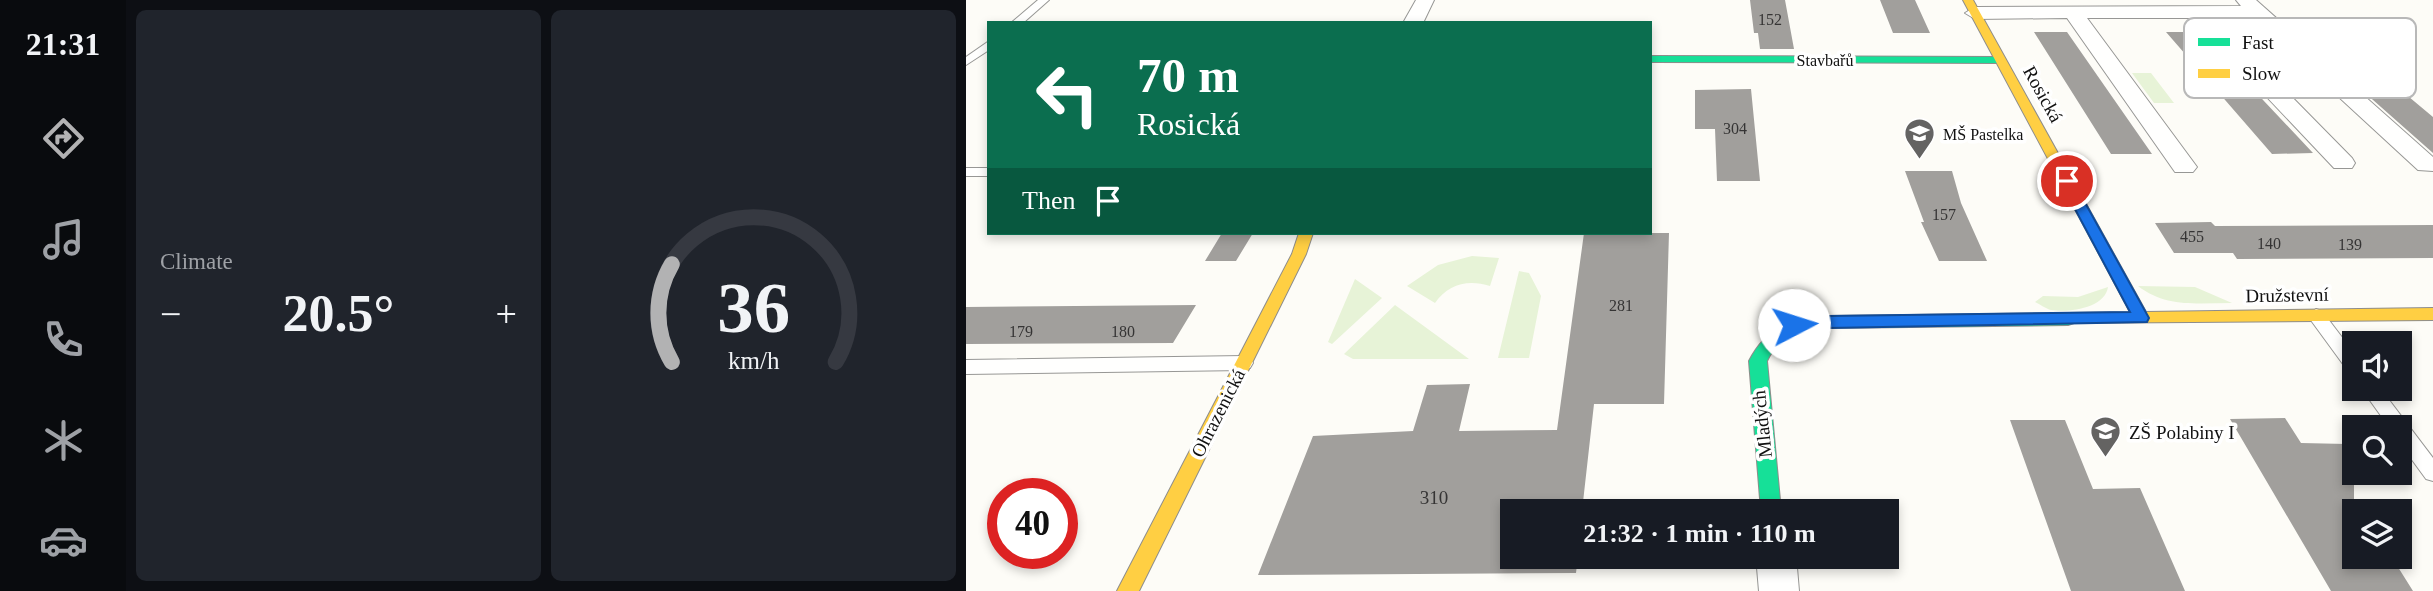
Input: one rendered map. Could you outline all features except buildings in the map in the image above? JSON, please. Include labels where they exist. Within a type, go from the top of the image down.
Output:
[{"type":"street","points":[[1414,21],[1424,0]]},
{"type":"street","points":[[1971,7],[2073,13],[2197,12],[2252,6],[2265,18]]},
{"type":"street","name":"Rosická","points":[[1971,7],[2141,318]]},
{"type":"street","points":[[2197,12],[2203,18]]},
{"type":"street","points":[[2073,13],[2184,167]]},
{"type":"street","name":"Stavbařů","points":[[1652,60],[2000,60]]},
{"type":"street","points":[[2280,98],[2343,163]]},
{"type":"street","points":[[2353,98],[2427,165]]},
{"type":"street","name":"Ohrazenická","points":[[1128,591],[1299,254],[1305,235]]},
{"type":"street","name":"Družstevní","points":[[2141,318],[2433,314]]},
{"type":"street","name":"Mladých","points":[[1770,499],[1758,361],[1761,348],[1779,330],[1828,322],[2141,318]]},
{"type":"street","points":[[1777,569],[1779,591]]},
{"type":"lane","points":[[1018,21],[1044,0]]},
{"type":"lane","points":[[966,62],[987,46]]},
{"type":"lane","points":[[966,172],[987,172]]},
{"type":"lane","points":[[2316,315],[2342,350]]},
{"type":"lane","points":[[966,367],[1244,363]]},
{"type":"lane","points":[[2412,445],[2433,473]]},
{"type":"green space","points":[[2132,73],[2151,73],[2174,103],[2154,103]]},
{"type":"green space","points":[[1472,256],[1499,258],[1490,286],[1466,283],[1452,287],[1435,303],[1407,286],[1438,265]]},
{"type":"green space","points":[[1519,271],[1529,273],[1541,296],[1529,358],[1498,358]]},
{"type":"green space","points":[[1355,279],[1382,298],[1332,344],[1328,342]]},
{"type":"green space","points":[[2138,286],[2195,287],[2232,303],[2171,301]]},
{"type":"green space","points":[[2108,287],[2100,300],[2076,310],[2051,310],[2035,302],[2043,296],[2078,297]]},
{"type":"green space","points":[[1395,305],[1469,359],[1353,359],[1344,354]]},
{"type":"traffic: fast","points":[[1652,59],[2000,60]]},
{"type":"traffic: fast","points":[[1770,499],[1758,361],[1763,350],[1777,335],[1795,327],[1828,322],[2068,319]]},
{"type":"traffic: slow","points":[[1968,0],[2141,318]]},
{"type":"traffic: slow","points":[[1128,591],[1299,254],[1305,235]]},
{"type":"traffic: slow","points":[[2068,319],[2433,314]]},
{"type":"place","name":"MŠ Pastelka","points":[[1920,161]]},
{"type":"place","name":"ZŠ Polabiny I","points":[[2106,459]]},
{"type":"route","points":[[1794,325],[1828,322],[2141,318],[2067,181]]}]
